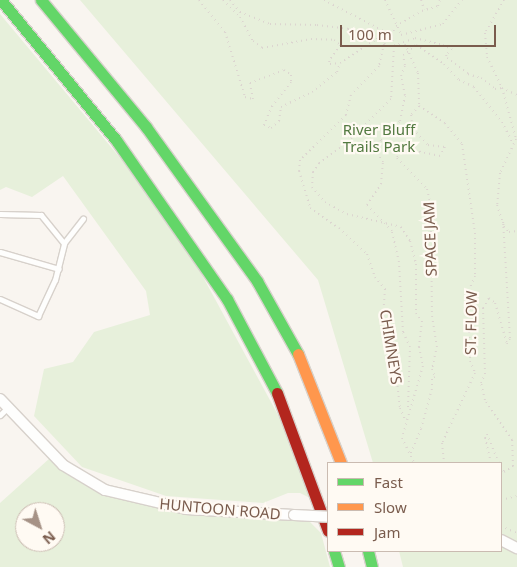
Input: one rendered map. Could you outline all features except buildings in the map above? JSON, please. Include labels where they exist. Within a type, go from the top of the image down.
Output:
[{"type":"highway","points":[[1,0],[116,140],[227,299],[257,350],[286,412],[327,528]]},
{"type":"highway","points":[[41,0],[146,127],[257,281],[301,359],[341,462]]},
{"type":"highway","points":[[334,552],[339,567]]},
{"type":"highway","points":[[368,552],[372,567]]},
{"type":"street","name":"HUNTOON ROAD","points":[[0,398],[4,411],[63,465],[104,490],[186,509],[327,517]]},
{"type":"street","points":[[502,540],[517,548]]},
{"type":"lane","points":[[0,214],[41,215],[64,243]]},
{"type":"lane","points":[[0,299],[38,316],[59,269],[64,243],[83,219]]},
{"type":"lane","points":[[0,252],[59,269]]},
{"type":"path","points":[[199,0],[225,32],[245,98],[253,99],[250,83],[284,70],[291,75],[291,82],[272,106],[264,125],[271,128],[279,121],[281,107],[312,92],[337,72],[340,63]]},
{"type":"path","points":[[223,0],[240,17],[253,41],[262,48],[310,39],[334,40],[340,45],[329,61],[330,64],[340,63],[378,38],[391,35]]},
{"type":"path","points":[[230,0],[240,12],[256,21],[348,29],[378,38]]},
{"type":"path","points":[[324,0],[391,35],[394,46],[391,99],[313,172],[312,187],[325,202],[347,214],[383,225],[401,227],[410,241],[416,264],[416,312],[422,321],[419,347],[423,366],[408,409],[402,438],[414,462]]},
{"type":"path","points":[[385,0],[401,35],[443,24],[462,0]]},
{"type":"path","points":[[421,0],[424,10]]},
{"type":"path","points":[[396,26],[424,10],[438,6],[440,0]]},
{"type":"path","points":[[504,0],[485,33],[487,57],[502,88],[516,139],[500,173],[497,205],[509,232],[517,232]]},
{"type":"path","name":"CHIMNEYS","points":[[396,26],[384,44],[379,66],[351,95],[346,115],[300,160],[299,171],[310,208],[339,228],[367,254],[375,277],[385,289],[383,314],[392,336],[400,408],[405,420]]},
{"type":"path","points":[[394,46],[406,44],[415,38],[452,49],[446,54],[447,58],[495,89],[502,88],[517,95]]},
{"type":"path","name":"SPACE JAM","points":[[406,44],[418,74],[418,106],[412,115],[413,129],[428,145],[445,147],[440,156],[411,150],[400,152],[396,158],[427,189],[431,206],[432,316],[437,346],[432,369],[435,377],[432,379],[432,389],[421,429],[410,455]]},
{"type":"path","points":[[408,409],[410,347],[404,332],[399,262],[392,231],[383,225],[367,204],[381,184],[383,162],[376,150],[381,140],[400,121],[405,95],[401,76],[405,65],[403,55],[416,45],[444,64],[459,80],[474,86],[502,122],[513,144]]},
{"type":"path","name":"ST. FLOW","points":[[418,106],[445,123],[462,144],[475,233],[476,276],[469,290],[469,304],[474,317],[468,327],[470,361],[475,373],[442,443],[444,462]]},
{"type":"path","points":[[502,468],[504,472],[513,466],[512,440],[485,400],[481,383],[485,374],[483,308],[489,298],[495,303],[507,344],[510,338],[503,222]]},
{"type":"path","points":[[491,462],[485,438],[487,434],[499,462]]},
{"type":"path","points":[[502,500],[517,496]]},
{"type":"path","points":[[502,526],[517,532]]},
{"type":"green space","name":"River Bluff Trails Park","points":[[80,0],[517,0],[517,567],[403,567],[399,552],[502,552],[502,462],[373,462],[318,280]]},
{"type":"green space","points":[[0,14],[121,159],[196,264],[284,426],[312,499],[300,493],[288,493],[263,503],[166,496],[82,467],[34,416],[44,369],[73,362],[94,332],[150,315],[146,291],[63,176],[32,197],[6,187],[0,190]]},
{"type":"green space","points":[[50,458],[75,479],[113,497],[188,514],[310,522],[321,533],[330,567],[0,567],[0,503]]},
{"type":"traffic: fast","points":[[1,0],[116,140],[227,299],[277,393]]},
{"type":"traffic: fast","points":[[41,0],[146,127],[257,281],[298,354]]},
{"type":"traffic: fast","points":[[334,552],[339,567]]},
{"type":"traffic: fast","points":[[368,552],[372,567]]},
{"type":"traffic: slow","points":[[298,354],[341,462]]},
{"type":"traffic: jam","points":[[277,393],[327,528]]}]
